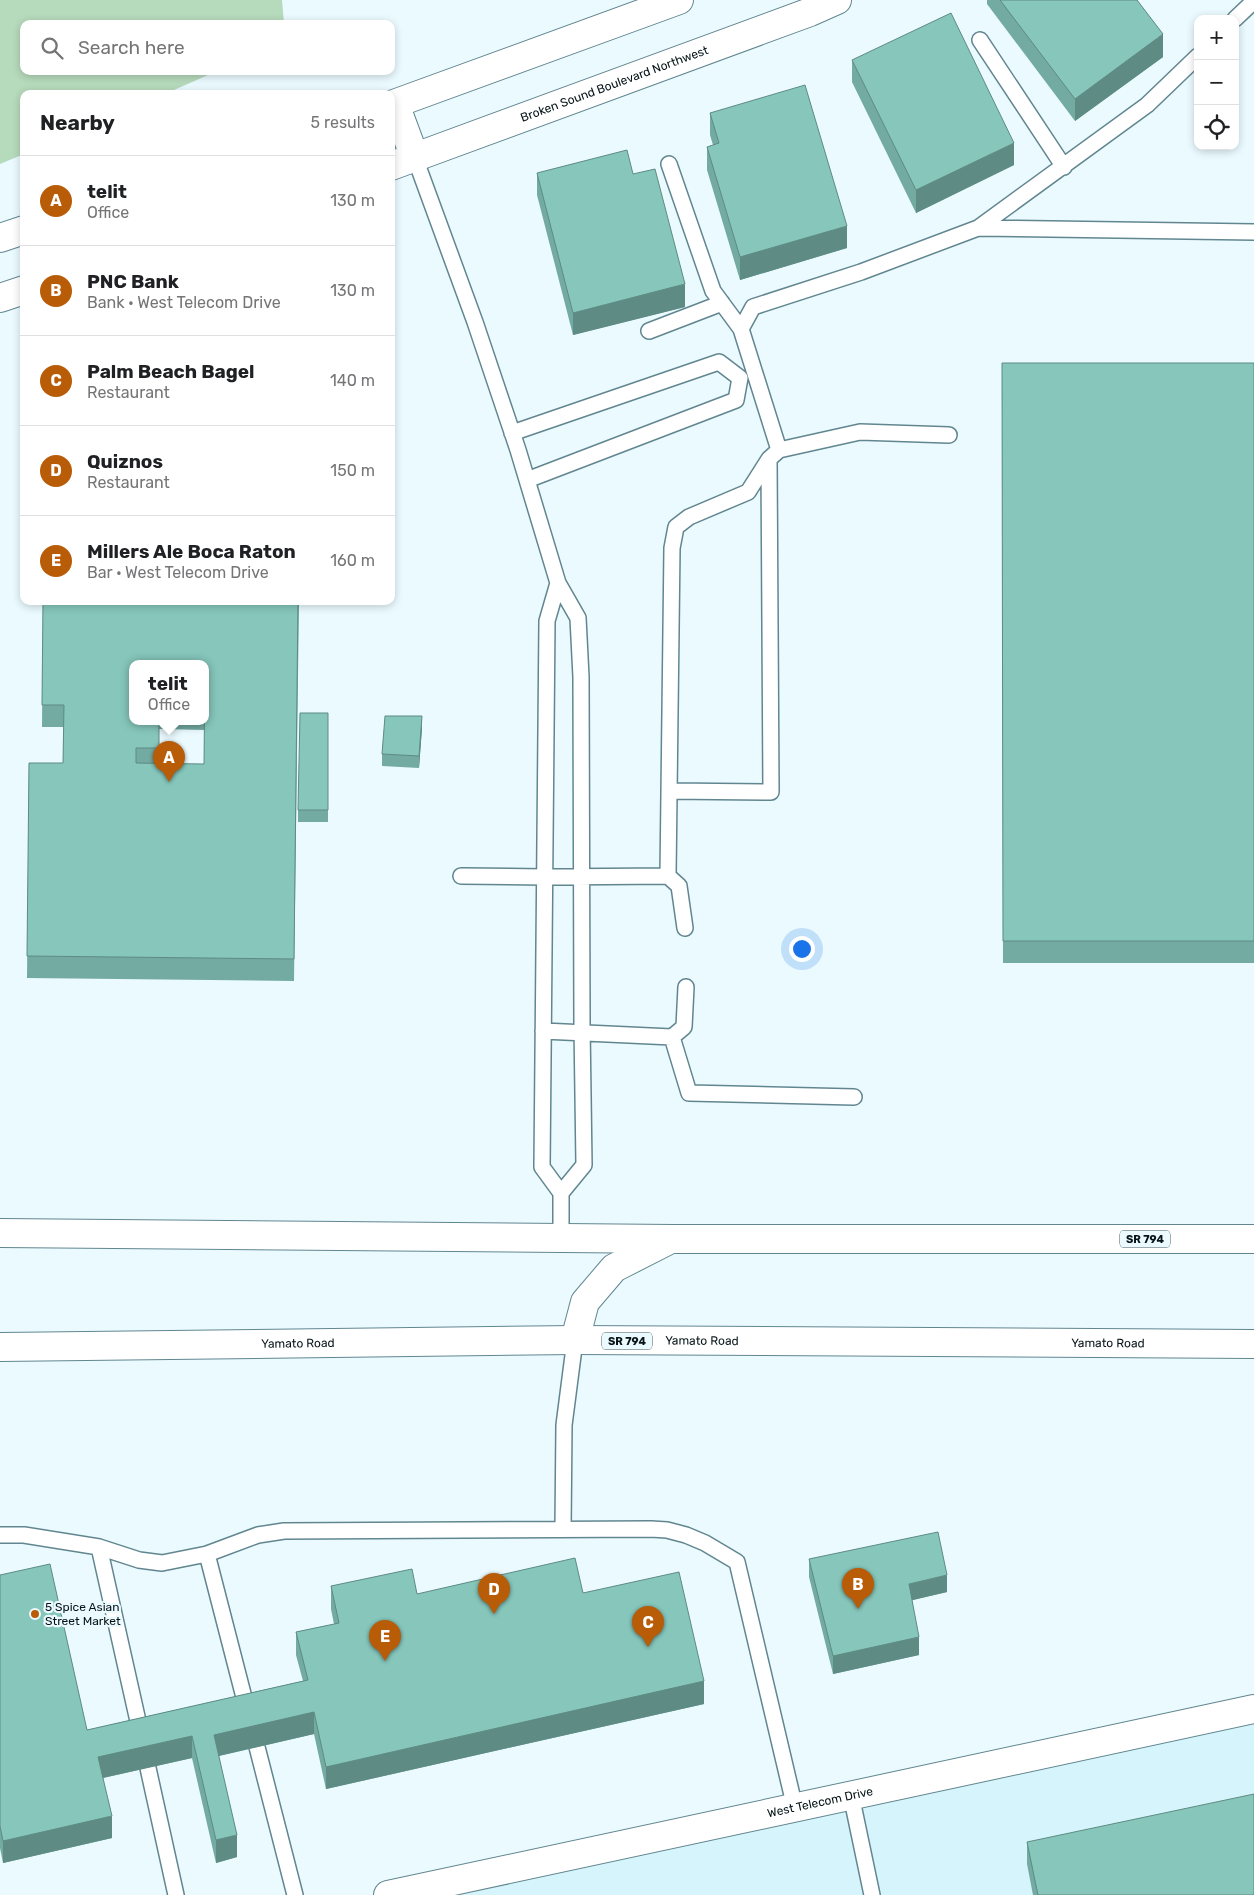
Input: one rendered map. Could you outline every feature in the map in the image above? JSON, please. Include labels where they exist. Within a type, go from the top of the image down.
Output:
[{"type":"main road","points":[[395,103],[679,0]]},
{"type":"main road","name":"Broken Sound Boulevard Northwest","points":[[403,162],[806,6],[837,0]]},
{"type":"main road","points":[[395,116],[403,162]]},
{"type":"main road","points":[[0,238],[20,231]]},
{"type":"main road","points":[[0,298],[20,291]]},
{"type":"main road","name":"SR 794","points":[[0,1233],[673,1238],[1254,1239]]},
{"type":"main road","points":[[575,1340],[586,1302],[614,1268],[673,1238]]},
{"type":"main road","name":"Yamato Road","points":[[0,1347],[575,1340],[1248,1341]]},
{"type":"main road","name":"West Telecom Drive","points":[[388,1895],[439,1890],[851,1795],[1254,1709]]},
{"type":"lane","points":[[1239,15],[1254,1]]},
{"type":"lane","points":[[980,40],[1064,167]]},
{"type":"lane","points":[[741,329],[753,307],[861,272],[978,228],[1147,105],[1194,60]]},
{"type":"lane","points":[[403,162],[475,322],[527,480],[558,583],[578,618],[581,677],[584,1165],[561,1193]]},
{"type":"lane","points":[[669,164],[713,291],[741,329],[747,375],[774,454],[771,792],[670,791]]},
{"type":"lane","points":[[978,228],[1254,232]]},
{"type":"lane","points":[[649,331],[722,303]]},
{"type":"lane","points":[[512,433],[719,362],[747,375]]},
{"type":"lane","points":[[527,480],[736,400],[747,375]]},
{"type":"lane","points":[[668,876],[672,548],[676,527],[689,517],[748,492],[774,454],[860,432],[949,435]]},
{"type":"lane","points":[[558,583],[547,621],[542,1167],[561,1193],[561,1237]]},
{"type":"lane","points":[[461,876],[668,876],[679,886],[685,928]]},
{"type":"lane","points":[[543,1030],[672,1037],[684,1027],[686,987]]},
{"type":"lane","points":[[672,1037],[689,1093],[854,1096]]},
{"type":"lane","points":[[563,1529],[564,1425],[575,1340]]},
{"type":"lane","points":[[0,1535],[24,1535],[99,1547],[139,1560],[162,1563],[207,1554],[258,1535],[284,1531],[667,1530],[686,1535],[705,1543],[737,1562],[795,1808]]},
{"type":"lane","points":[[99,1547],[142,1740]]},
{"type":"lane","points":[[207,1554],[249,1716]]},
{"type":"lane","points":[[257,1747],[295,1895]]},
{"type":"lane","points":[[148,1768],[176,1895]]},
{"type":"lane","points":[[851,1795],[872,1895]]},
{"type":"shaded area","points":[[1254,1709],[1254,1895],[388,1895]]},
{"type":"green space","points":[[0,0],[282,0],[284,20],[20,20],[20,75],[208,75],[174,90],[20,90],[20,156],[0,164]]},
{"type":"building","points":[[1000,0],[1137,0],[1163,34],[1075,99]]},
{"type":"building","points":[[951,13],[1014,143],[916,190],[852,60]]},
{"type":"building","points":[[805,85],[847,226],[740,257],[707,147],[719,143],[710,113]]},
{"type":"building","points":[[627,150],[633,174],[655,169],[685,284],[573,313],[537,173]]},
{"type":"building","points":[[1002,363],[1254,363],[1254,941],[1003,941]]},
{"type":"building","points":[[43,605],[298,605],[294,959],[27,956],[29,763],[63,763],[64,705],[42,705]]},
{"type":"building","points":[[300,713],[328,713],[328,810],[298,810]]},
{"type":"building","points":[[385,716],[422,716],[419,756],[382,754]]},
{"type":"building","points":[[938,1532],[947,1575],[909,1584],[919,1637],[833,1656],[809,1559]]},
{"type":"building","points":[[575,1558],[583,1593],[679,1572],[704,1681],[326,1767],[314,1712],[214,1735],[237,1835],[216,1840],[192,1736],[98,1757],[112,1816],[3,1841],[0,1826],[0,1575],[50,1564],[87,1730],[308,1680],[296,1632],[339,1623],[331,1586],[412,1569],[417,1594]]},
{"type":"building","points":[[1254,1794],[1254,1895],[1038,1895],[1027,1842]]},
{"type":"place","name":"telit","points":[[169,782]]},
{"type":"place","name":"PNC Bank","points":[[858,1609]]},
{"type":"place","name":"5 Spice Asian Street Market","points":[[35,1614]]},
{"type":"place","name":"Quiznos","points":[[494,1614]]},
{"type":"place","name":"Palm Beach Bagel","points":[[648,1647]]},
{"type":"place","name":"Millers Ale Boca Raton","points":[[385,1661]]}]
